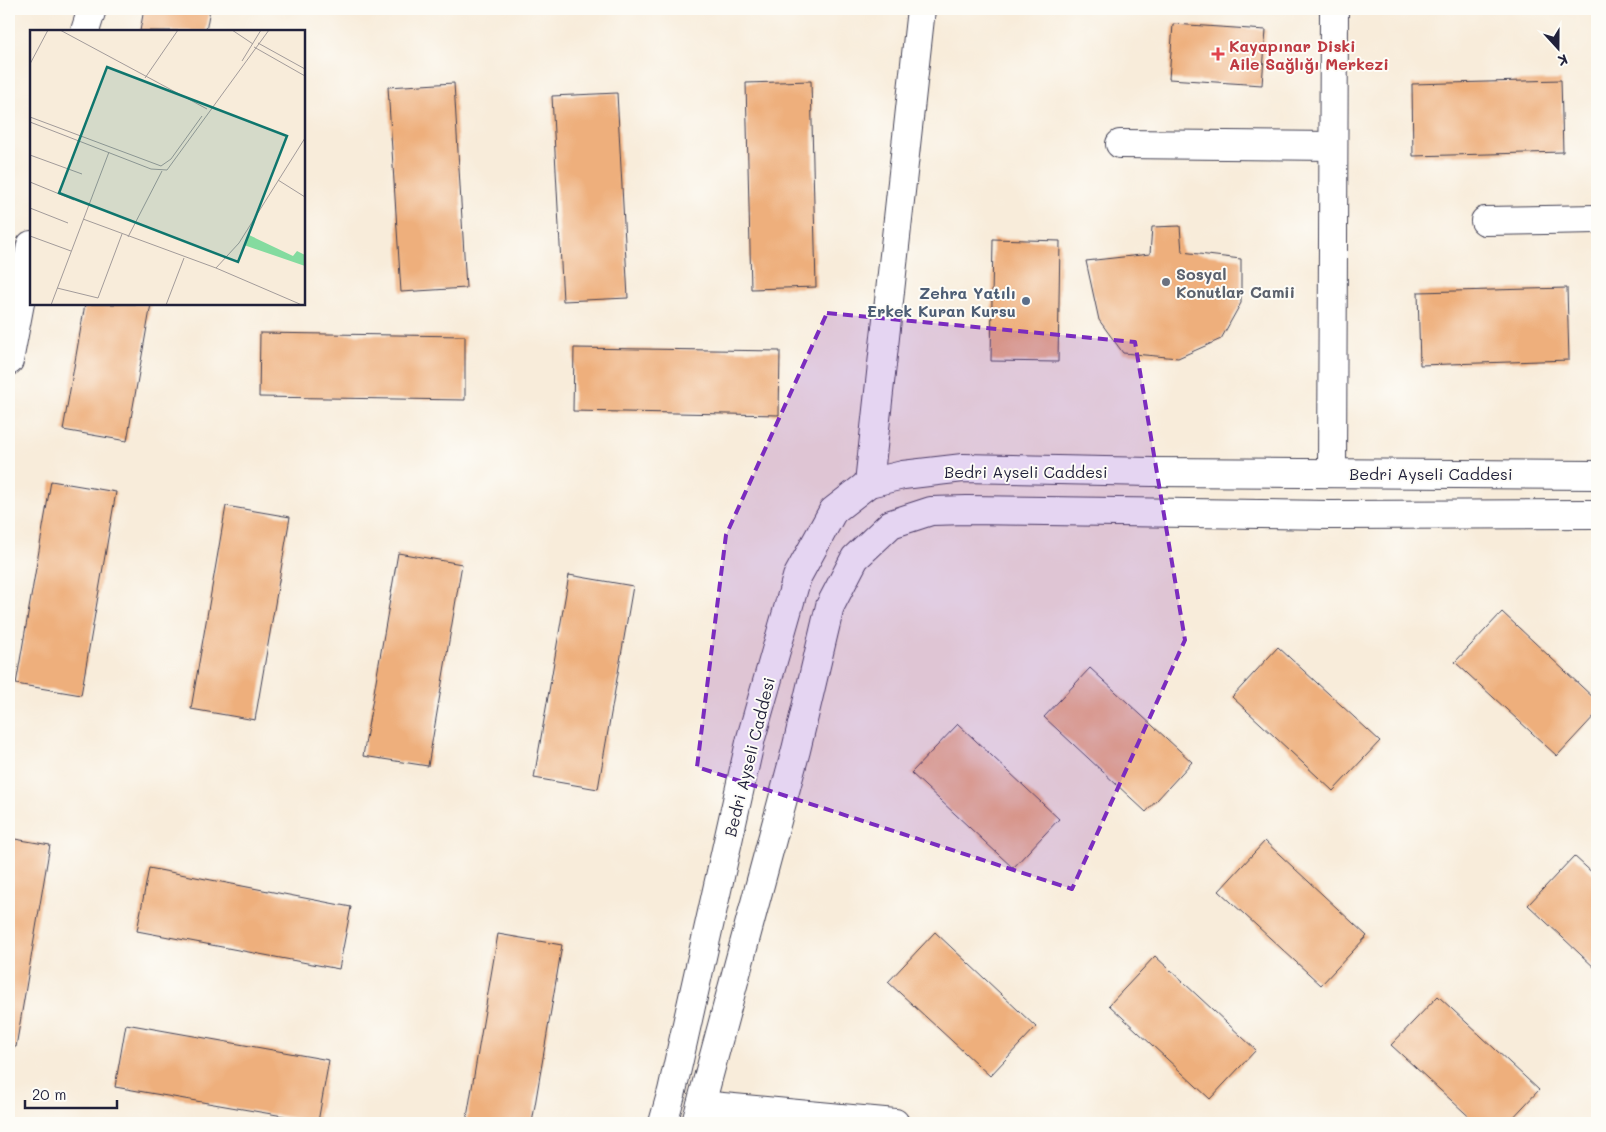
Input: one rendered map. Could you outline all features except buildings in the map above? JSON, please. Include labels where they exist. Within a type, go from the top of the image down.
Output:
[{"type":"main road","points":[[85,30],[92,9]]},
{"type":"main road","points":[[869,483],[921,9]]},
{"type":"main road","points":[[1332,473],[1334,9]]},
{"type":"main road","points":[[1120,144],[1333,146]]},
{"type":"main road","points":[[1485,220],[1597,219]]},
{"type":"main road","points":[[9,361],[30,250]]},
{"type":"main road","name":"Bedri Ayseli Caddesi","points":[[663,1123],[672,1091],[750,738],[797,577],[834,511],[869,483],[903,475],[962,468],[1152,472],[1597,475]]},
{"type":"main road","points":[[895,1123],[698,1114],[796,750],[830,606],[855,558],[891,524],[931,511],[967,510],[1330,515],[1597,514]]},
{"type":"highlighted area","points":[[827,313],[1135,342],[1185,640],[1072,889],[697,767],[726,535]]},
{"type":"place","name":"Kayapınar Diski Aile Sağlığı Merkezi","points":[[1218,54]]},
{"type":"place","name":"Sosyal Konutlar Camii","points":[[1166,282]]},
{"type":"place","name":"Zehra Yatılı Erkek Kuran Kursu","points":[[1026,301]]}]
